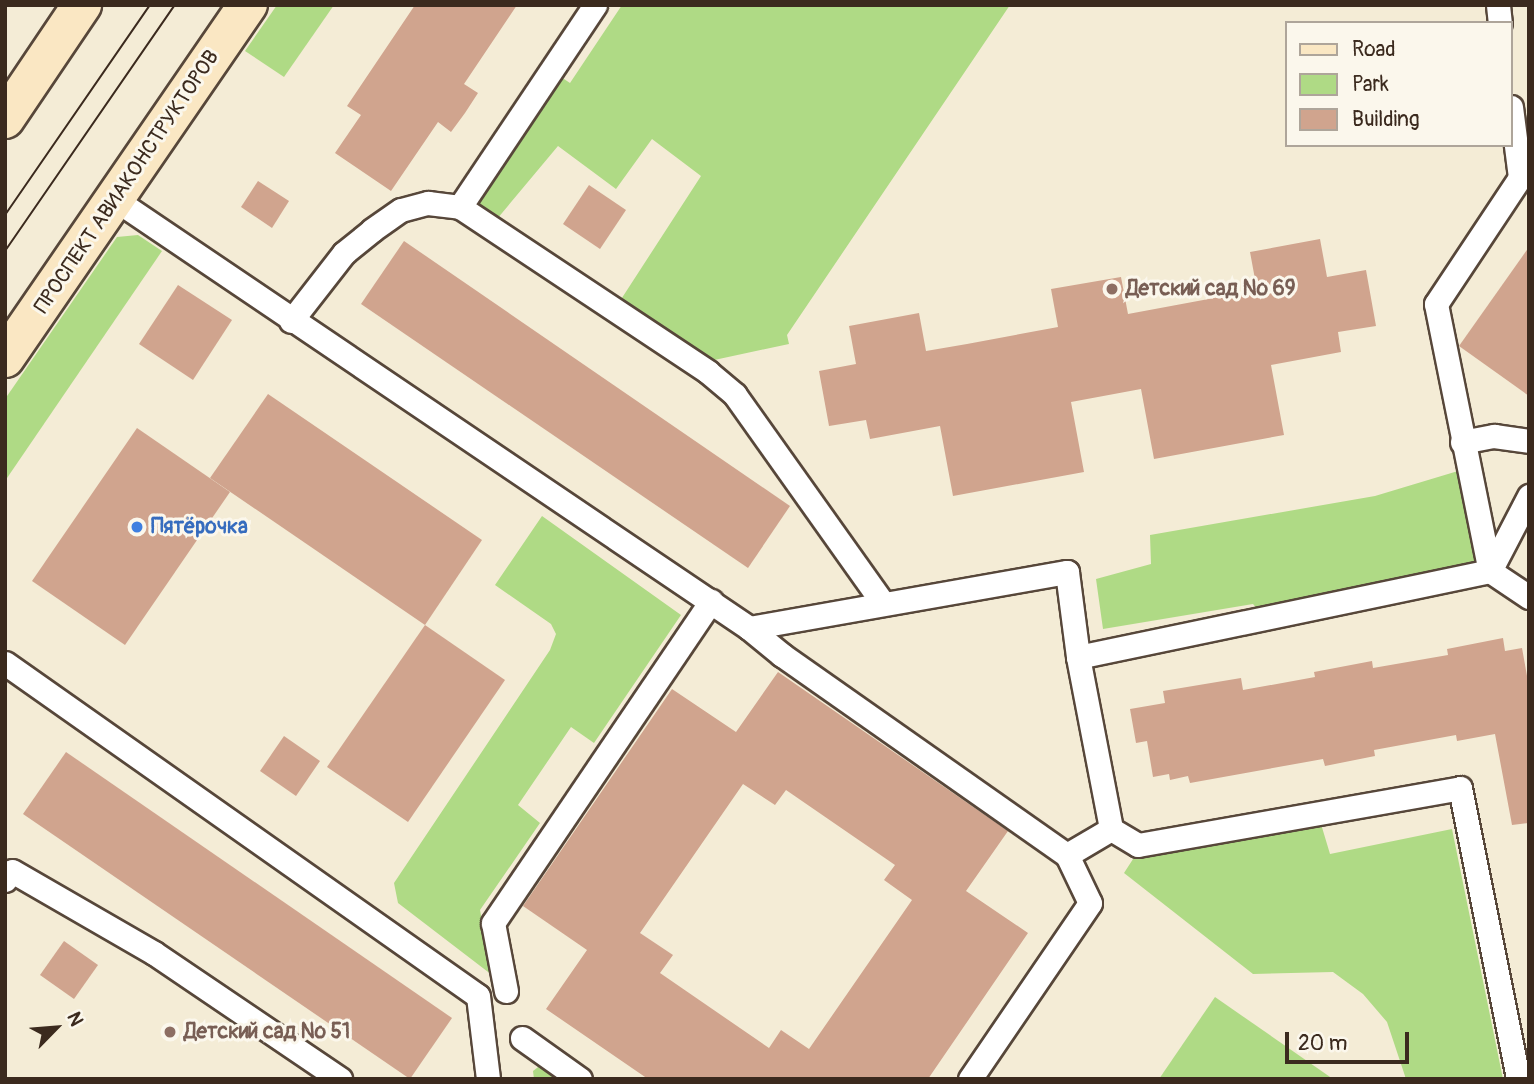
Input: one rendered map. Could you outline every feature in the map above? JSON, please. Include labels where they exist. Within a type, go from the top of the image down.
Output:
[{"type":"street","name":"ПРОСПЕКТ АВИАКОНСТРУКТОРОВ","points":[[5,358],[248,5]]},
{"type":"street","points":[[5,119],[74,8]]},
{"type":"lane","points":[[460,207],[595,5]]},
{"type":"lane","points":[[1513,116],[1525,170],[1436,304],[1490,571],[1529,597]]},
{"type":"lane","points":[[116,200],[291,321],[711,601],[782,655],[1067,855],[1090,903],[970,1079]]},
{"type":"lane","points":[[291,321],[344,253],[401,210],[428,203],[460,207],[708,372],[735,395],[883,603]]},
{"type":"lane","points":[[708,372],[731,367]]},
{"type":"lane","points":[[1462,442],[1494,436],[1529,441]]},
{"type":"lane","points":[[1490,571],[1529,496]]},
{"type":"lane","points":[[1078,657],[1490,571]]},
{"type":"lane","points":[[749,628],[1067,572],[1078,657],[1111,829],[1138,845],[1460,788],[1518,1079]]},
{"type":"lane","points":[[506,991],[492,923],[711,601]]},
{"type":"lane","points":[[5,663],[478,996],[488,1079]]},
{"type":"lane","points":[[1067,855],[1111,829]]},
{"type":"lane","points":[[5,880],[12,871],[154,953],[340,1079]]},
{"type":"lane","points":[[522,1038],[580,1079]]},
{"type":"green space","points":[[277,5],[334,5],[284,77],[245,51]]},
{"type":"green space","points":[[622,5],[1010,5],[787,335],[789,344],[705,362],[618,304],[701,176],[652,139],[616,189],[558,146],[497,219],[475,204],[558,75],[570,83]]},
{"type":"green space","points":[[138,235],[162,251],[5,481],[5,399],[117,237]]},
{"type":"green space","points":[[1458,471],[1477,564],[1259,611],[1253,604],[1103,629],[1096,579],[1151,564],[1150,535],[1375,496]]},
{"type":"green space","points":[[542,516],[681,615],[594,743],[571,727],[518,805],[540,823],[480,910],[492,975],[398,903],[394,883],[550,650],[556,634],[551,624],[495,585]]},
{"type":"green space","points":[[1321,824],[1330,854],[1452,829],[1503,1079],[1406,1079],[1387,1022],[1363,994],[1333,972],[1253,974],[1124,873],[1135,856]]},
{"type":"green space","points":[[1215,997],[1333,1079],[1159,1079]]},
{"type":"green space","points":[[542,1064],[563,1079],[534,1079],[533,1071]]},
{"type":"building","points":[[415,5],[517,5],[464,84],[478,93],[465,113],[451,132],[438,122],[391,191],[335,153],[361,115],[347,106]]},
{"type":"building","points":[[258,181],[289,201],[272,228],[241,207]]},
{"type":"building","points":[[589,185],[626,210],[600,249],[563,224]]},
{"type":"building","points":[[1320,239],[1327,277],[1366,270],[1376,326],[1338,332],[1341,352],[1271,365],[1284,435],[1154,459],[1141,389],[1071,402],[1084,472],[953,496],[940,426],[870,439],[866,420],[829,426],[819,371],[856,364],[849,326],[919,313],[926,351],[967,344],[1058,327],[1051,289],[1121,277],[1128,314],[1257,290],[1250,252]]},
{"type":"building","points":[[404,241],[790,506],[748,568],[361,304]]},
{"type":"building","points":[[1529,247],[1529,396],[1459,346]]},
{"type":"building","points":[[178,285],[232,320],[193,380],[139,344]]},
{"type":"building","points":[[268,394],[482,540],[425,625],[210,478]]},
{"type":"building","name":"Пятёрочка","points":[[137,428],[230,492],[125,645],[32,581]]},
{"type":"building","points":[[425,625],[505,680],[408,822],[327,767]]},
{"type":"building","points":[[1503,638],[1505,651],[1522,648],[1529,687],[1529,823],[1512,825],[1495,734],[1457,741],[1456,735],[1374,750],[1375,756],[1325,766],[1323,759],[1190,783],[1188,776],[1170,780],[1169,774],[1153,777],[1147,741],[1136,743],[1130,709],[1165,703],[1163,691],[1241,678],[1243,690],[1315,677],[1314,672],[1372,661],[1373,668],[1448,655],[1447,649]]},
{"type":"building","points":[[778,672],[1008,831],[966,891],[1028,933],[928,1079],[648,1079],[546,1009],[587,950],[523,906],[672,689],[736,732]],"holes":[[[743,784],[775,805],[786,790],[895,865],[884,880],[912,900],[809,1049],[781,1030],[769,1048],[660,973],[673,955],[640,933]]]},
{"type":"building","points":[[284,736],[320,761],[296,796],[260,771]]},
{"type":"building","points":[[66,752],[452,1018],[410,1079],[23,814]]},
{"type":"building","points":[[64,941],[98,965],[74,999],[40,975]]},
{"type":"tram line","points":[[5,215],[150,5]]},
{"type":"tram line","points":[[5,251],[175,5]]},
{"type":"place","name":"Детский сад № 69","points":[[1112,289]]},
{"type":"place","name":"Пятёрочка","points":[[137,527]]},
{"type":"place","name":"Детский сад № 51","points":[[170,1032]]}]
